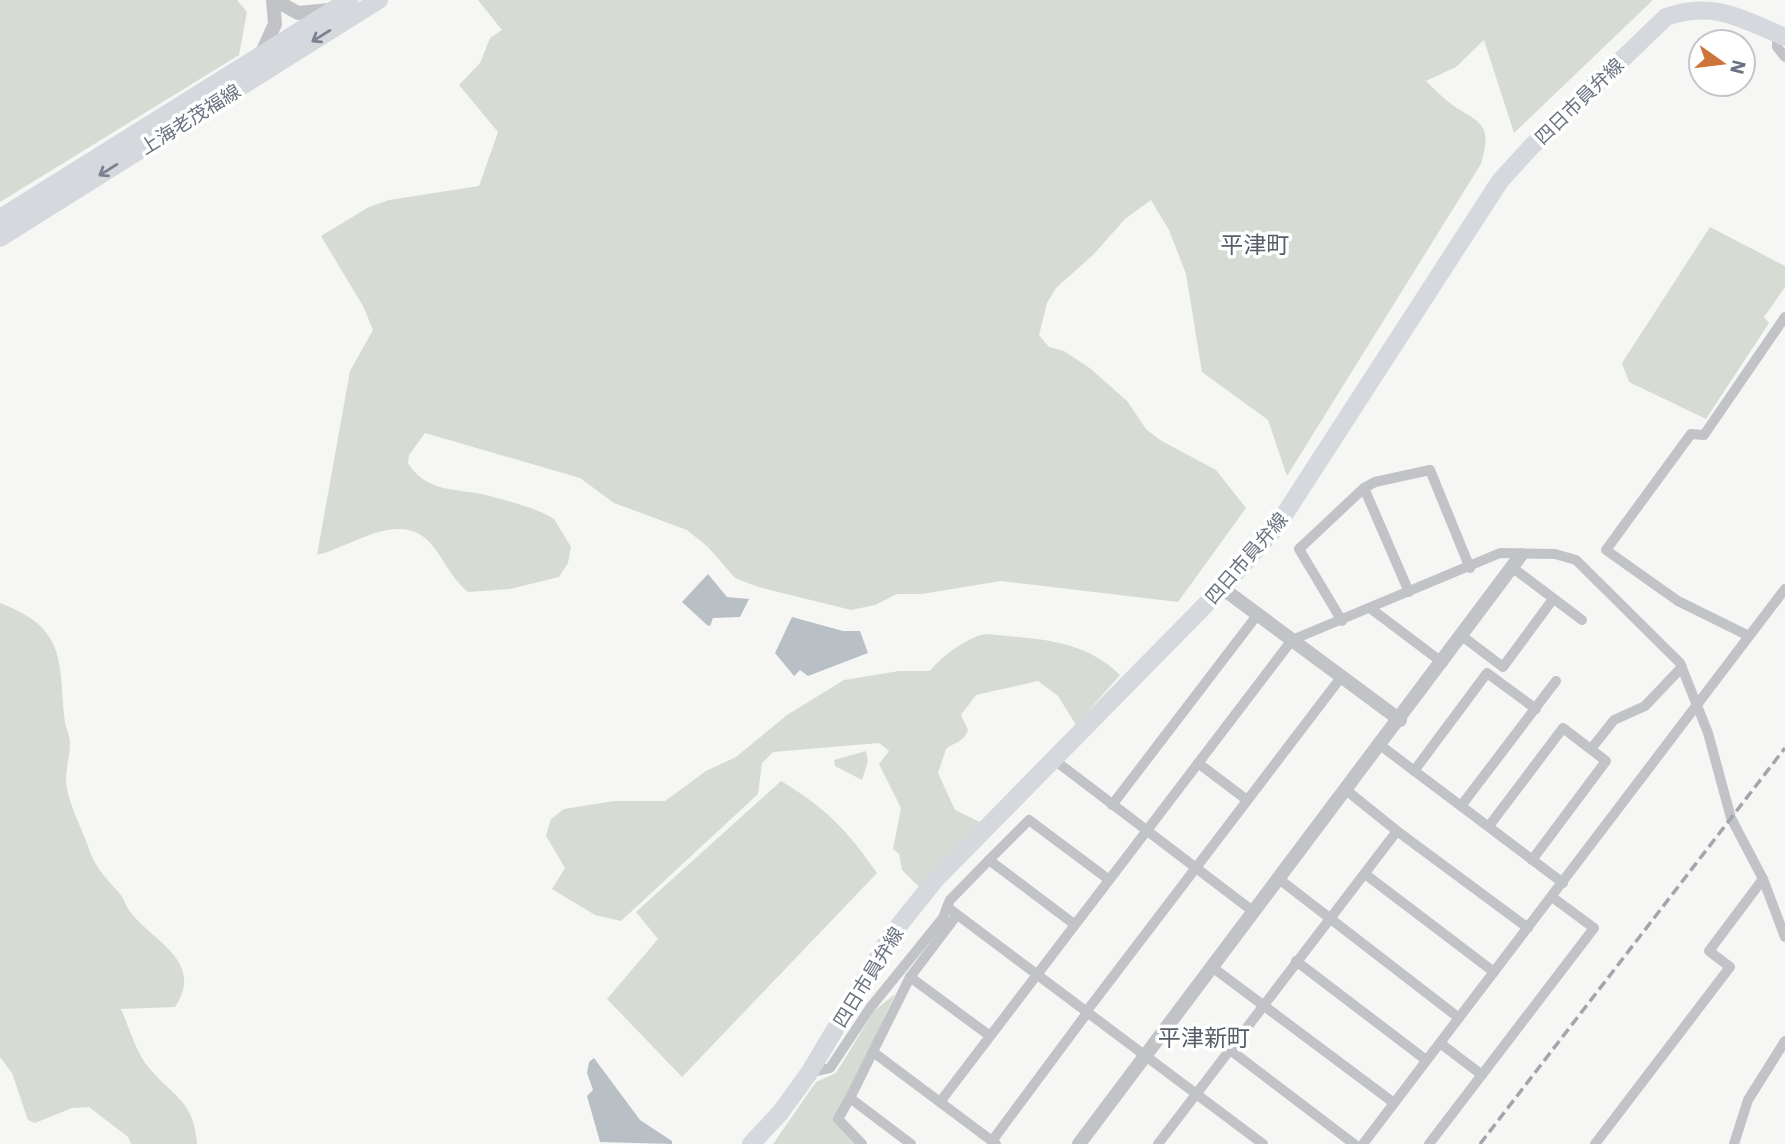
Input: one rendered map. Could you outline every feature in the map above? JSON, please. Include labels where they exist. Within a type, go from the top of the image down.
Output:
[{"type":"main road","name":"上海老茂福線","points":[[0,237],[379,0]]},
{"type":"main road","name":"上海老茂福線","points":[[0,218],[342,4]]},
{"type":"main road","name":"四日市員弁線","points":[[751,1144],[809,1073],[892,934],[936,879],[1222,588],[1277,526],[1500,181],[1531,147],[1666,17],[1694,5],[1738,17],[1782,45]]},
{"type":"street","points":[[274,0],[298,13],[342,4]]},
{"type":"street","points":[[260,56],[275,24],[274,0]]},
{"type":"street","points":[[1749,636],[1678,601],[1606,550],[1691,434],[1704,435],[1785,317]]},
{"type":"street","points":[[1342,621],[1299,549],[1374,481],[1430,470],[1470,568]]},
{"type":"street","points":[[1364,488],[1409,592]]},
{"type":"street","points":[[940,1102],[1292,640],[1470,568],[1500,553],[1555,554],[1576,560],[1668,648],[1682,667],[1708,733],[1731,818],[1763,878],[1785,937]]},
{"type":"street","points":[[1079,1144],[1443,663],[1521,555]]},
{"type":"street","points":[[1513,568],[1582,620]]},
{"type":"street","points":[[1222,588],[1400,720]]},
{"type":"street","points":[[1363,1144],[1785,589]]},
{"type":"street","points":[[1462,636],[1503,667],[1553,600]]},
{"type":"street","points":[[1370,608],[1443,663]]},
{"type":"street","points":[[1112,805],[1258,614]]},
{"type":"street","points":[[1591,749],[1614,720],[1645,706],[1682,667]]},
{"type":"street","points":[[1413,771],[1487,673],[1536,709]]},
{"type":"street","points":[[873,1052],[994,1142],[1087,1012],[1342,676]]},
{"type":"street","points":[[1461,806],[1556,681]]},
{"type":"street","points":[[1489,827],[1563,728],[1591,749],[1606,761],[1532,860]]},
{"type":"street","points":[[1380,745],[1563,883]]},
{"type":"street","points":[[1053,759],[1254,912]]},
{"type":"street","points":[[1198,763],[1247,800]]},
{"type":"street","points":[[1346,790],[1528,928]]},
{"type":"street","points":[[809,1073],[830,1068],[870,1008],[943,919],[950,900],[1029,820],[1108,879]]},
{"type":"street","points":[[1163,1142],[1329,916],[1397,831]]},
{"type":"street","points":[[989,860],[1074,924]]},
{"type":"street","points":[[1364,874],[1494,972]]},
{"type":"street","points":[[1595,1144],[1730,967],[1709,951],[1763,878]]},
{"type":"street","points":[[1279,879],[1459,1018]]},
{"type":"street","points":[[1429,1144],[1594,928],[1552,897]]},
{"type":"street","points":[[947,907],[1263,1144]]},
{"type":"street","points":[[862,1144],[838,1119],[910,976],[957,915]]},
{"type":"street","points":[[1296,961],[1426,1060]]},
{"type":"street","points":[[1212,967],[1394,1103]]},
{"type":"street","points":[[910,976],[990,1036]]},
{"type":"street","points":[[1734,1144],[1748,1100],[1785,1041]]},
{"type":"street","points":[[1440,1043],[1482,1075]]},
{"type":"street","points":[[1229,1049],[1354,1144]]},
{"type":"street","points":[[850,1098],[911,1144]]},
{"type":"shaded area","points":[[0,0],[237,0],[247,12],[239,55],[0,202]]},
{"type":"shaded area","points":[[478,0],[1653,0],[1514,133],[1484,40],[1456,67],[1426,81],[1451,104],[1481,125],[1485,144],[1481,164],[1287,476],[1268,420],[1202,372],[1186,274],[1169,230],[1151,200],[1125,219],[1093,255],[1056,288],[1047,303],[1039,335],[1049,347],[1064,351],[1091,369],[1127,401],[1146,429],[1160,440],[1216,470],[1246,508],[1178,602],[1001,581],[922,594],[897,594],[875,605],[851,610],[758,587],[735,578],[708,547],[687,530],[614,503],[580,478],[425,433],[409,455],[408,463],[424,480],[442,488],[486,495],[521,505],[554,519],[571,547],[568,563],[559,577],[510,589],[468,592],[453,576],[432,545],[420,534],[406,530],[375,533],[317,555],[350,371],[373,330],[363,306],[321,236],[369,207],[389,200],[479,186],[498,132],[459,85],[480,63],[490,38],[502,30]]},
{"type":"shaded area","points":[[1710,227],[1785,266],[1785,287],[1764,317],[1769,323],[1706,419],[1629,382],[1622,363]]},
{"type":"shaded area","points":[[708,574],[727,597],[749,599],[740,617],[713,618],[710,626],[682,602]]},
{"type":"shaded area","points":[[0,603],[38,624],[49,636],[55,649],[70,740],[67,788],[94,861],[122,896],[131,913],[173,954],[180,965],[184,977],[183,991],[175,1007],[121,1009],[144,1062],[187,1109],[192,1118],[197,1144],[131,1144],[128,1137],[89,1107],[72,1108],[35,1123],[28,1120],[12,1073],[0,1057]]},
{"type":"shaded area","points":[[792,617],[843,631],[860,631],[868,653],[808,676],[800,670],[794,676],[775,653]]},
{"type":"shaded area","points":[[986,634],[1058,642],[1090,654],[1120,675],[1076,725],[1058,696],[1038,681],[976,695],[961,715],[968,730],[961,740],[946,749],[938,773],[955,810],[982,823],[920,888],[902,870],[899,854],[893,849],[901,808],[879,764],[889,751],[879,743],[773,752],[762,763],[758,794],[621,921],[595,915],[552,889],[565,868],[546,836],[551,819],[564,809],[614,801],[665,801],[706,771],[736,757],[787,715],[844,680],[899,671],[930,671],[955,648]]},
{"type":"shaded area","points":[[866,751],[868,761],[862,780],[835,766],[834,760]]},
{"type":"shaded area","points":[[781,781],[835,821],[877,873],[682,1077],[607,999],[658,939],[636,912]]},
{"type":"shaded area","points":[[895,994],[837,1120],[861,1144],[773,1144],[816,1082],[836,1073],[874,1011]]},
{"type":"shaded area","points":[[594,1058],[640,1120],[672,1141],[672,1144],[600,1142],[587,1096],[593,1090],[587,1073],[589,1062]]},
{"type":"railway","points":[[1480,1144],[1785,748]]},
{"type":"district","name":"平津町","points":[[1255,244]]},
{"type":"district","name":"平津新町","points":[[1204,1037]]}]
